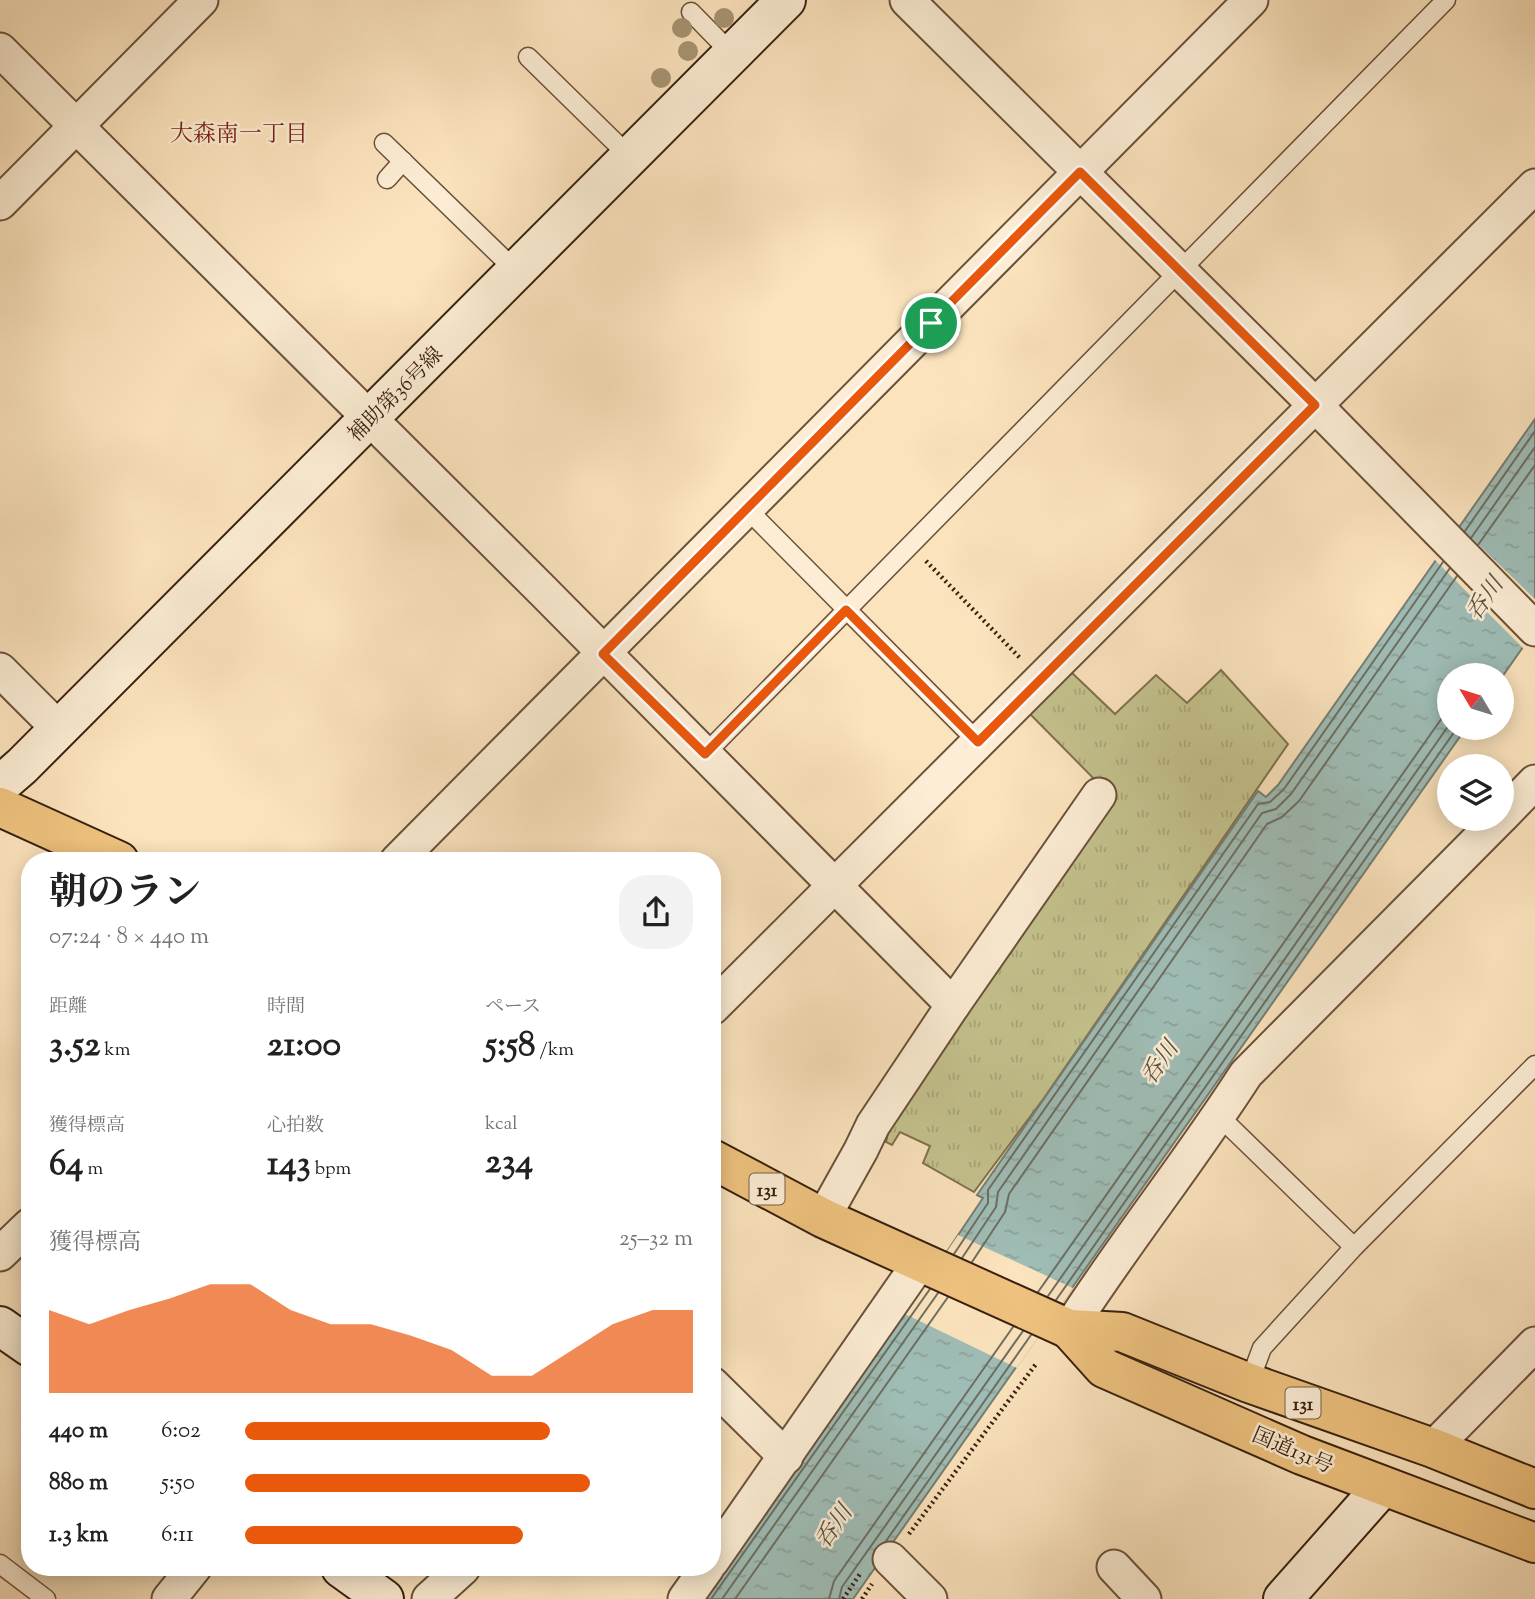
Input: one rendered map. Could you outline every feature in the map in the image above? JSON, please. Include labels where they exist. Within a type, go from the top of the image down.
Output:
[{"type":"highway","points":[[0,807],[98,852]]},
{"type":"highway","name":"国道131号","points":[[721,1164],[822,1218],[1059,1324],[1122,1332],[1249,1383],[1433,1448],[1535,1489]]},
{"type":"highway","name":"国道131号","points":[[1059,1324],[1104,1368],[1302,1455],[1535,1543]]},
{"type":"street","points":[[0,203],[201,0]]},
{"type":"street","name":"補助第36号線","points":[[0,785],[370,420],[786,0]]},
{"type":"street","points":[[907,0],[1315,405],[1535,629]]},
{"type":"street","points":[[406,852],[1251,0]]},
{"type":"street","points":[[0,50],[953,1005]]},
{"type":"street","points":[[721,999],[1535,186]]},
{"type":"street","points":[[0,670],[59,729]]},
{"type":"street","points":[[1514,804],[1535,782]]},
{"type":"street","points":[[822,1218],[873,1125],[1099,795]]},
{"type":"street","points":[[1059,1324],[1109,1267],[1219,1116],[1246,1074],[1487,831]]},
{"type":"street","points":[[0,1254],[21,1234]]},
{"type":"street","points":[[721,1548],[928,1265]]},
{"type":"street","points":[[0,1326],[21,1341]]},
{"type":"street","points":[[1433,1448],[1535,1344]]},
{"type":"street","points":[[721,1393],[786,1457]]},
{"type":"street","points":[[1283,1599],[1383,1486]]},
{"type":"street","points":[[890,1559],[930,1599]]},
{"type":"street","points":[[1114,1567],[1144,1599]]},
{"type":"street","points":[[169,1599],[188,1576]]},
{"type":"street","points":[[352,1576],[384,1599]]},
{"type":"street","points":[[429,1599],[454,1576]]},
{"type":"street","points":[[685,1599],[701,1576]]},
{"type":"lane","points":[[705,754],[1446,0]]},
{"type":"lane","points":[[691,12],[732,54]]},
{"type":"lane","points":[[528,57],[630,157]]},
{"type":"lane","points":[[384,143],[517,272]]},
{"type":"lane","points":[[387,179],[403,161]]},
{"type":"lane","points":[[747,509],[978,742]]},
{"type":"lane","points":[[1249,1383],[1262,1348],[1354,1247],[1535,1065]]},
{"type":"lane","points":[[1219,1116],[1354,1247]]},
{"type":"lane","points":[[0,1564],[46,1599]]},
{"type":"path","points":[[910,544],[1040,678]]},
{"type":"path","points":[[890,1559],[1036,1364]]},
{"type":"path","points":[[843,1599],[860,1574]]},
{"type":"green space","points":[[1069,670],[1115,714],[1156,675],[1187,703],[1221,670],[1288,744],[1044,1098],[974,1192],[923,1163],[930,1146],[900,1132],[892,1145],[886,1142],[891,1119],[1112,797],[1028,712]]},
{"type":"water","name":"呑川","points":[[1535,419],[1535,630],[1512,663],[1437,663],[1437,740],[1458,740],[1448,754],[1437,754],[1437,769],[853,1599],[703,1599],[905,1314],[983,1198],[977,1195],[1258,791],[1266,797],[1278,785]]},
{"type":"pier","points":[[1457,524],[1535,599],[1535,636],[1525,650],[1433,558]]},
{"type":"pier","points":[[958,1235],[1073,1288],[1017,1368],[905,1314]]},
{"type":"district","name":"大森南一丁目","points":[[239,133]]},
{"type":"route","points":[[1080,172],[1315,405],[978,742],[846,610],[705,754],[603,654],[931,323],[1080,172]]}]
